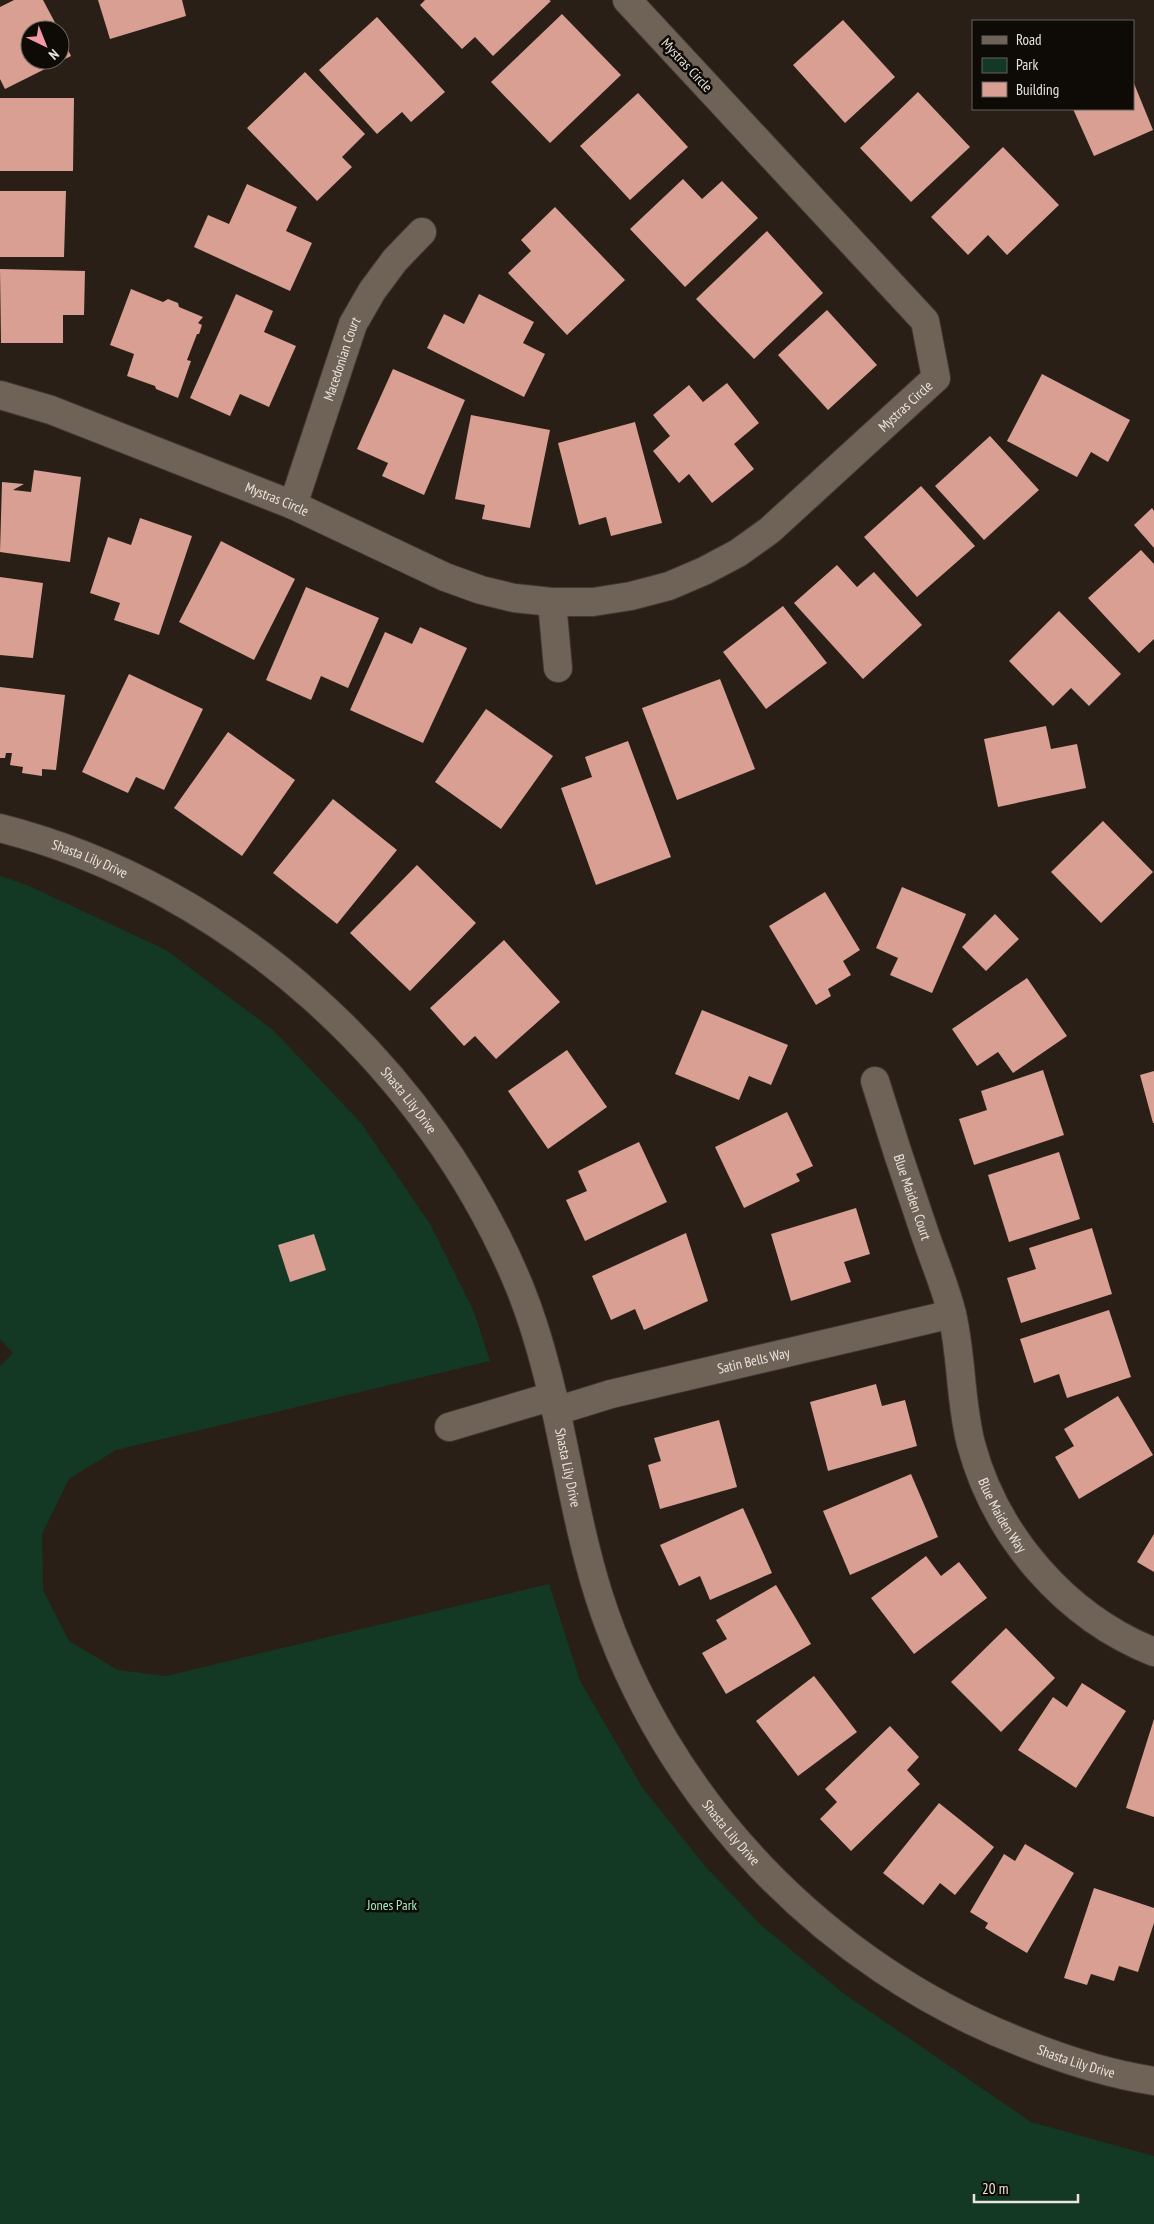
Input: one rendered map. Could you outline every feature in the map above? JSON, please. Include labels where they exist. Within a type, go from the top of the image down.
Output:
[{"type":"street","name":"Mystras Circle","points":[[0,395],[51,410],[293,504],[445,577],[481,590],[514,598],[552,602],[593,602],[632,596],[660,589],[704,571],[738,553],[770,530],[936,378],[925,321],[627,0]]},
{"type":"street","name":"Macedonian Court","points":[[293,504],[353,324],[372,291],[395,260],[422,232]]},
{"type":"street","points":[[552,602],[558,668]]},
{"type":"street","name":"Shasta Lily Drive","points":[[0,828],[52,843],[129,875],[202,915],[273,964],[335,1018],[392,1078],[418,1110],[485,1214],[520,1289],[554,1404],[580,1525],[600,1598],[627,1668],[661,1735],[703,1798],[750,1857],[776,1884],[834,1934],[863,1957],[926,1998],[994,2032],[1064,2060],[1154,2081]]},
{"type":"street","name":"Blue Maiden Court","points":[[875,1081],[952,1314]]},
{"type":"street","name":"Satin Bells Way","points":[[449,1427],[554,1404],[611,1394],[952,1314]]},
{"type":"street","name":"Blue Maiden Way","points":[[952,1314],[971,1443],[983,1480],[1000,1514],[1021,1547],[1045,1577],[1073,1604],[1104,1627],[1154,1652]]},
{"type":"green space","name":"Jones Park","points":[[0,876],[27,885],[166,950],[273,1030],[361,1123],[430,1224],[474,1312],[490,1361],[116,1450],[69,1479],[42,1534],[43,1590],[69,1641],[118,1670],[166,1676],[549,1584],[580,1681],[642,1787],[705,1866],[761,1925],[843,1993],[1031,2122],[1154,2156],[1154,2224],[0,2224],[0,1366],[13,1353],[0,1339]]},
{"type":"building","points":[[14,0],[43,0],[54,20],[20,20],[20,70],[43,70],[5,89],[0,79],[0,7]]},
{"type":"building","points":[[98,0],[182,0],[186,16],[110,39]]},
{"type":"building","points":[[425,0],[551,1],[493,56],[475,37],[462,49],[420,5]]},
{"type":"building","points":[[562,14],[621,75],[550,143],[491,82]]},
{"type":"building","points":[[377,17],[445,92],[411,122],[402,112],[377,134],[319,70]]},
{"type":"building","points":[[843,20],[895,77],[845,123],[793,65]]},
{"type":"building","points":[[305,72],[365,134],[342,157],[352,167],[317,201],[247,128]]},
{"type":"building","points":[[1134,83],[1153,130],[1094,156],[1073,110],[1134,110]]},
{"type":"building","points":[[918,92],[970,147],[911,202],[860,148]]},
{"type":"building","points":[[638,93],[688,147],[630,200],[580,146]]},
{"type":"building","points":[[0,98],[74,98],[73,171],[0,171]]},
{"type":"building","points":[[1003,147],[1059,205],[1007,255],[988,235],[968,255],[931,217]]},
{"type":"building","points":[[683,179],[702,199],[722,181],[758,218],[685,287],[630,229]]},
{"type":"building","points":[[247,184],[297,207],[286,231],[312,243],[290,291],[194,247],[208,215],[229,224]]},
{"type":"building","points":[[0,191],[66,191],[64,257],[0,257]]},
{"type":"building","points":[[555,207],[625,280],[567,335],[508,273],[531,251],[521,240]]},
{"type":"building","points":[[767,231],[823,293],[754,359],[696,299]]},
{"type":"building","points":[[0,269],[85,271],[84,315],[63,315],[63,343],[1,343]]},
{"type":"building","points":[[131,289],[163,302],[168,299],[178,303],[179,307],[203,317],[198,323],[202,325],[187,360],[191,361],[178,398],[156,389],[155,386],[127,376],[134,354],[110,345]]},
{"type":"building","points":[[236,294],[273,311],[264,332],[296,346],[269,407],[240,394],[230,416],[190,398]]},
{"type":"building","points":[[479,294],[534,322],[523,343],[545,354],[524,397],[427,348],[444,314],[464,324]]},
{"type":"building","points":[[827,310],[877,365],[828,410],[778,355]]},
{"type":"building","points":[[393,369],[465,400],[424,495],[382,476],[388,463],[357,449]]},
{"type":"building","points":[[1042,374],[1130,420],[1108,462],[1091,452],[1077,477],[1007,441]]},
{"type":"building","points":[[727,383],[759,423],[734,444],[754,469],[712,503],[689,474],[679,483],[653,451],[670,436],[653,415],[689,385],[703,402]]},
{"type":"building","points":[[471,415],[550,430],[530,528],[482,519],[485,505],[455,499]]},
{"type":"building","points":[[635,422],[662,523],[611,536],[606,517],[579,525],[558,443]]},
{"type":"building","points":[[990,436],[1039,490],[984,540],[935,486]]},
{"type":"building","points":[[34,470],[81,477],[70,562],[0,552],[2,482],[24,484],[13,490],[31,492]]},
{"type":"building","points":[[921,486],[975,546],[917,597],[864,537]]},
{"type":"building","points":[[1152,508],[1154,511],[1154,548],[1134,525]]},
{"type":"building","points":[[140,518],[192,536],[159,635],[114,620],[120,603],[90,593],[108,537],[131,545]]},
{"type":"building","points":[[221,541],[295,579],[254,660],[179,622]]},
{"type":"building","points":[[1141,550],[1154,564],[1154,639],[1139,653],[1088,598]]},
{"type":"building","points":[[837,565],[857,587],[874,572],[922,625],[863,679],[794,603]]},
{"type":"building","points":[[0,577],[43,583],[33,658],[0,655]]},
{"type":"building","points":[[306,587],[379,618],[348,688],[321,676],[311,700],[266,680]]},
{"type":"building","points":[[783,606],[827,663],[766,709],[723,652]]},
{"type":"building","points":[[1059,611],[1121,674],[1089,706],[1071,688],[1053,706],[1009,661]]},
{"type":"building","points":[[420,627],[467,648],[423,743],[350,710],[385,632],[412,644]]},
{"type":"building","points":[[129,674],[203,709],[164,790],[136,777],[128,793],[82,772]]},
{"type":"building","points":[[720,679],[755,769],[677,800],[642,708]]},
{"type":"building","points":[[0,687],[65,695],[56,770],[42,769],[42,776],[22,773],[23,767],[10,765],[12,753],[6,753],[5,758],[0,758]]},
{"type":"building","points":[[486,709],[553,756],[501,829],[435,782]]},
{"type":"building","points":[[1046,726],[1051,749],[1077,744],[1086,788],[998,807],[984,739]]},
{"type":"building","points":[[228,732],[295,780],[242,856],[174,808]]},
{"type":"building","points":[[628,741],[671,857],[596,885],[561,788],[592,777],[585,757]]},
{"type":"building","points":[[333,799],[397,850],[337,924],[273,873]]},
{"type":"building","points":[[1103,821],[1153,872],[1101,923],[1051,872]]},
{"type":"building","points":[[417,865],[476,923],[410,991],[350,933]]},
{"type":"building","points":[[902,887],[966,914],[932,993],[890,975],[898,958],[876,948]]},
{"type":"building","points":[[825,892],[860,950],[843,961],[851,975],[828,989],[831,996],[816,1005],[769,926]]},
{"type":"building","points":[[995,914],[1019,939],[986,971],[962,947]]},
{"type":"building","points":[[504,940],[560,1002],[496,1059],[475,1036],[464,1046],[430,1008]]},
{"type":"building","points":[[1027,978],[1067,1036],[1013,1073],[998,1052],[977,1066],[952,1029]]},
{"type":"building","points":[[702,1010],[788,1045],[771,1085],[749,1076],[739,1100],[675,1074]]},
{"type":"building","points":[[567,1050],[607,1107],[548,1149],[508,1091]]},
{"type":"building","points":[[1043,1070],[1064,1135],[974,1165],[959,1119],[987,1110],[981,1091]]},
{"type":"building","points":[[1154,1071],[1154,1123],[1153,1123],[1140,1075]]},
{"type":"building","points":[[787,1112],[813,1166],[796,1174],[800,1181],[744,1208],[715,1147]]},
{"type":"building","points":[[639,1142],[667,1202],[585,1241],[566,1200],[587,1191],[578,1171]]},
{"type":"building","points":[[1059,1152],[1080,1219],[1009,1242],[988,1175]]},
{"type":"building","points":[[856,1208],[870,1254],[844,1262],[851,1282],[791,1301],[771,1234]]},
{"type":"building","points":[[1092,1228],[1112,1294],[1021,1323],[1007,1278],[1036,1269],[1029,1248]]},
{"type":"building","points":[[686,1233],[708,1301],[644,1330],[635,1309],[611,1320],[592,1276]]},
{"type":"building","points":[[314,1234],[326,1270],[290,1282],[278,1245]]},
{"type":"building","points":[[1109,1310],[1131,1377],[1067,1398],[1059,1374],[1034,1383],[1020,1339]]},
{"type":"building","points":[[876,1384],[882,1406],[905,1400],[917,1446],[828,1471],[810,1402]]},
{"type":"building","points":[[1118,1396],[1153,1455],[1079,1499],[1055,1457],[1074,1446],[1064,1429]]},
{"type":"building","points":[[719,1420],[737,1487],[660,1509],[648,1465],[661,1461],[654,1438]]},
{"type":"building","points":[[911,1474],[938,1537],[850,1575],[823,1511]]},
{"type":"building","points":[[743,1508],[772,1573],[710,1600],[700,1576],[679,1586],[660,1545]]},
{"type":"building","points":[[1154,1534],[1154,1572],[1137,1562]]},
{"type":"building","points":[[926,1556],[941,1576],[959,1562],[987,1598],[914,1654],[871,1598]]},
{"type":"building","points":[[776,1585],[811,1644],[726,1694],[702,1653],[727,1639],[716,1620]]},
{"type":"building","points":[[1006,1628],[1055,1678],[1001,1732],[951,1682]]},
{"type":"building","points":[[814,1676],[857,1732],[798,1776],[756,1721]]},
{"type":"building","points":[[1082,1683],[1126,1711],[1076,1788],[1018,1750],[1053,1697],[1067,1707]]},
{"type":"building","points":[[1154,1719],[1154,1817],[1126,1808]]},
{"type":"building","points":[[890,1726],[919,1757],[907,1770],[920,1784],[851,1851],[820,1819],[837,1802],[825,1789]]},
{"type":"building","points":[[939,1803],[994,1847],[955,1895],[940,1883],[923,1905],[883,1873]]},
{"type":"building","points":[[1025,1844],[1074,1873],[1027,1953],[985,1928],[988,1923],[970,1912],[1004,1854],[1015,1861]]},
{"type":"building","points":[[1094,1888],[1154,1908],[1154,1923],[1138,1972],[1119,1966],[1114,1981],[1091,1974],[1087,1985],[1064,1978]]}]
